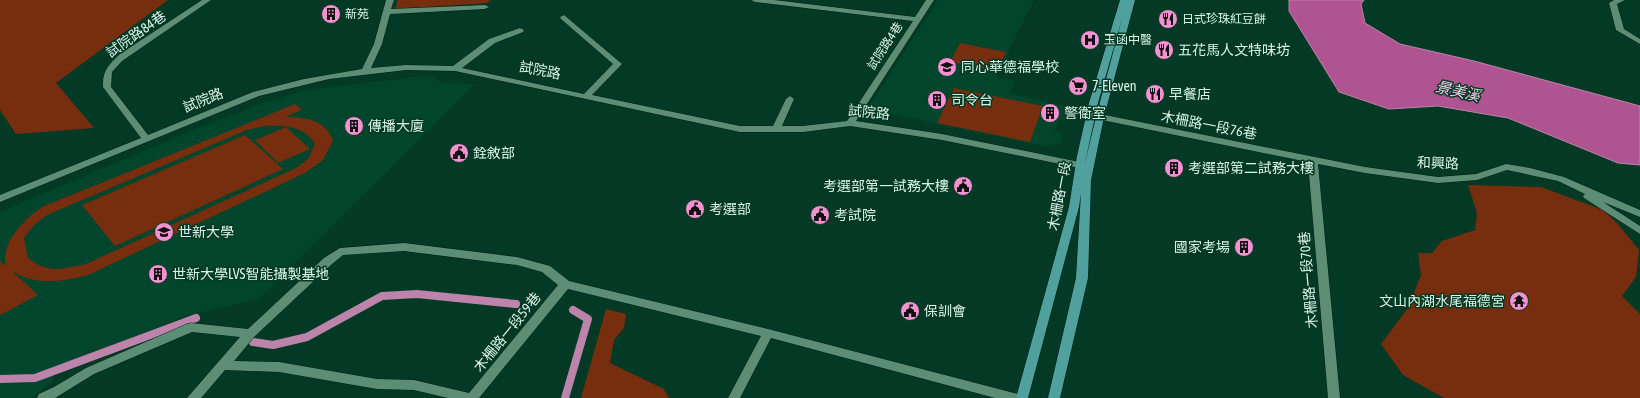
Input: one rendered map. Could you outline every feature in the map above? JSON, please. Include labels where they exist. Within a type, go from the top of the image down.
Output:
[{"type":"main road","name":"木柵路一段","points":[[1054,398],[1082,278],[1086,180],[1084,166],[1124,0]]},
{"type":"main road","name":"木柵路一段","points":[[1022,398],[1074,207],[1076,178],[1084,166],[1100,117],[1132,0]]},
{"type":"street","name":"試院路84巷","points":[[146,139],[108,87],[106,77],[111,66],[123,56],[207,0]]},
{"type":"street","points":[[365,72],[378,44],[390,0]]},
{"type":"street","name":"試院路4巷","points":[[760,0],[917,19],[850,123]]},
{"type":"street","points":[[917,19],[930,0]]},
{"type":"street","points":[[1621,0],[1613,3],[1620,30],[1640,42]]},
{"type":"street","points":[[386,12],[485,7]]},
{"type":"street","points":[[564,17],[618,64],[587,95]]},
{"type":"street","points":[[455,68],[492,41],[520,30]]},
{"type":"street","name":"試院路","points":[[0,199],[256,94],[284,86],[365,72],[428,66],[455,68],[587,95],[698,121],[740,129],[803,129],[850,123],[942,137],[1084,166]]},
{"type":"street","points":[[777,128],[790,99]]},
{"type":"street","name":"木柵路一段76巷","points":[[1100,117],[1312,160]]},
{"type":"street","name":"和興路","points":[[1312,160],[1365,170],[1438,180],[1477,177],[1506,166],[1560,180],[1640,214]]},
{"type":"street","name":"木柵路一段70巷","points":[[1312,160],[1334,398]]},
{"type":"street","name":"和興路","points":[[1560,180],[1640,231]]},
{"type":"street","points":[[193,398],[250,334],[328,261],[340,252],[404,247],[517,261],[546,269],[566,284],[768,333],[1014,398]]},
{"type":"street","name":"木柵路一段59巷","points":[[471,398],[566,284]]},
{"type":"street","points":[[43,398],[58,392],[90,371],[191,327],[250,334]]},
{"type":"street","points":[[734,398],[768,333]]},
{"type":"street","points":[[223,365],[279,367],[377,384],[414,385],[471,398]]},
{"type":"shaded area","points":[[0,0],[168,0],[56,83],[94,128],[16,134],[0,110]]},
{"type":"shaded area","points":[[398,0],[491,0],[487,3],[395,9]]},
{"type":"shaded area","name":"同心華德福學校","points":[[938,0],[1034,0],[996,77],[1015,81],[1010,93],[1072,108],[1069,117],[1059,120],[1055,130],[1063,136],[1060,144],[1043,146],[867,109]]},
{"type":"shaded area","points":[[960,43],[1006,52],[998,71],[950,62]]},
{"type":"shaded area","name":"世新大學","points":[[424,76],[434,77],[442,83],[475,84],[259,299],[183,317],[55,368],[53,382],[31,398],[0,398],[0,212],[188,132],[266,102],[305,90]]},
{"type":"shaded area","points":[[954,88],[1043,106],[1030,142],[937,123]]},
{"type":"shaded area","points":[[295,104],[302,110],[285,117],[307,119],[320,124],[330,134],[333,141],[323,160],[305,173],[88,275],[58,281],[39,281],[21,276],[12,271],[38,295],[0,315],[0,261],[6,266],[5,257],[10,240],[28,218],[42,207]],"holes":[[[272,126],[293,128],[306,133],[315,144],[308,159],[296,168],[86,264],[56,269],[42,266],[28,258],[24,238],[34,225],[47,215],[247,130]]]},
{"type":"shaded area","points":[[286,127],[310,149],[278,163],[255,140]]},
{"type":"shaded area","points":[[245,135],[283,169],[115,246],[82,205]]},
{"type":"shaded area","points":[[1468,185],[1541,187],[1603,210],[1617,223],[1639,250],[1636,277],[1622,296],[1640,314],[1640,398],[1444,398],[1403,375],[1381,344],[1408,308],[1421,275],[1418,253],[1432,253],[1442,241],[1475,230],[1477,213]]},
{"type":"shaded area","points":[[606,309],[626,314],[624,328],[614,340],[610,363],[664,389],[669,398],[581,398]]},
{"type":"water","name":"景美溪","points":[[1289,0],[1364,0],[1361,4],[1365,23],[1400,44],[1474,61],[1640,106],[1640,165],[1618,163],[1508,118],[1438,106],[1389,109],[1339,92],[1289,11]]},
{"type":"waterway","points":[[253,342],[273,345],[307,337],[382,296],[417,294],[516,304]]},
{"type":"waterway","points":[[565,398],[588,319],[573,310]]},
{"type":"waterway","points":[[0,379],[35,378],[196,318]]},
{"type":"place","name":"新苑","points":[[331,14]]},
{"type":"place","name":"日式珍珠紅豆餅","points":[[1168,19]]},
{"type":"place","name":"玉函中醫","points":[[1090,40]]},
{"type":"place","name":"五花馬人文特味坊","points":[[1164,50]]},
{"type":"place","name":"同心華德福學校","points":[[947,67]]},
{"type":"place","name":"7-Eleven","points":[[1078,86]]},
{"type":"place","name":"早餐店","points":[[1155,94]]},
{"type":"place","name":"司令台","points":[[937,100]]},
{"type":"place","name":"警衛室","points":[[1050,113]]},
{"type":"place","name":"傳播大廈","points":[[354,126]]},
{"type":"place","name":"銓敘部","points":[[459,153]]},
{"type":"place","name":"考選部第二試務大樓","points":[[1174,168]]},
{"type":"place","name":"考選部第一試務大樓","points":[[963,186]]},
{"type":"place","name":"考選部","points":[[695,209]]},
{"type":"place","name":"考試院","points":[[820,215]]},
{"type":"place","name":"世新大學","points":[[164,232]]},
{"type":"place","name":"國家考場","points":[[1244,247]]},
{"type":"place","name":"世新大學LVS智能攝製基地","points":[[158,274]]},
{"type":"place","name":"文山內湖水尾福德宮","points":[[1519,301]]},
{"type":"place","name":"保訓會","points":[[910,311]]}]
